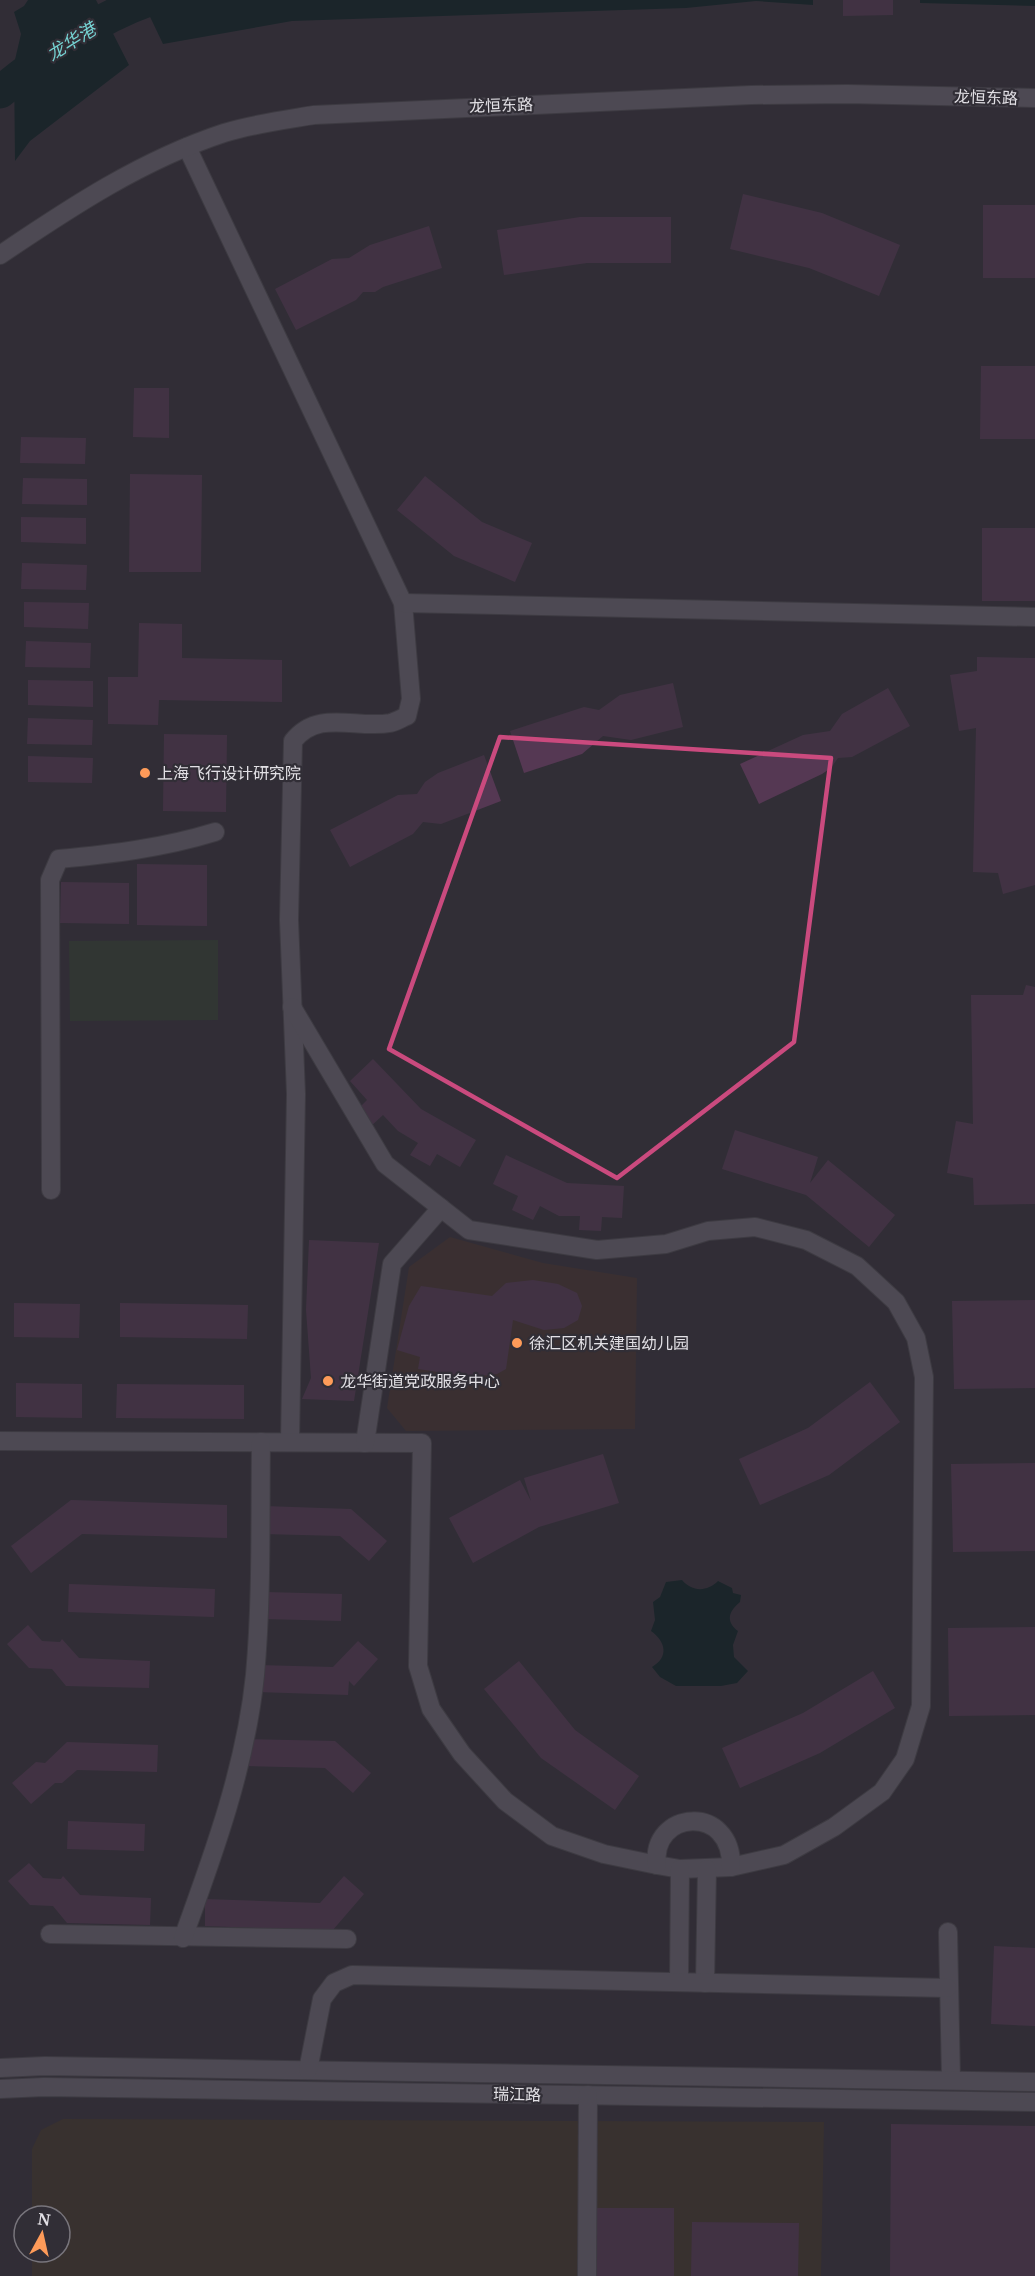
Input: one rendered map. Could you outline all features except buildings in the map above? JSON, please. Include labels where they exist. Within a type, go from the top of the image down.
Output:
[{"type":"street","name":"龙恒东路","points":[[0,255],[94,192],[141,167],[187,147],[266,123],[369,111],[775,95],[847,94],[1035,98]]},
{"type":"street","points":[[187,147],[403,603],[411,699],[407,716],[391,723],[317,723],[303,728],[293,741],[289,920],[296,1094],[290,1442]]},
{"type":"street","points":[[403,603],[1035,617]]},
{"type":"street","points":[[51,1190],[50,880],[58,859],[131,852],[178,844],[215,832]]},
{"type":"street","points":[[0,1441],[422,1443],[418,1666],[431,1709],[462,1755],[505,1802],[552,1836],[604,1854],[680,1869],[731,1867],[784,1855],[834,1827],[882,1792],[905,1760],[921,1706],[924,1377],[916,1338],[896,1302],[857,1266],[806,1240],[755,1227],[708,1231],[666,1244],[597,1250],[469,1230],[385,1164],[292,1007]]},
{"type":"street","points":[[365,1443],[392,1264],[441,1208]]},
{"type":"street","points":[[183,1938],[208,1869],[240,1761],[255,1675],[261,1442]]},
{"type":"street","points":[[657,1865],[659,1845],[665,1834],[674,1826],[698,1821],[716,1828],[728,1841],[732,1853],[731,1867]]},
{"type":"street","points":[[679,1982],[680,1869]]},
{"type":"street","points":[[705,1983],[707,1869]]},
{"type":"street","points":[[948,1932],[947,1988],[951,2080]]},
{"type":"street","points":[[50,1934],[347,1939]]},
{"type":"street","points":[[308,2070],[322,1999],[334,1983],[352,1975],[947,1988]]},
{"type":"street","name":"瑞江路","points":[[0,2068],[45,2066],[1035,2082]]},
{"type":"street","name":"瑞江路","points":[[0,2089],[44,2087],[1035,2102]]},
{"type":"street","points":[[587,2276],[588,2095]]},
{"type":"highlighted area","points":[[500,737],[831,758],[794,1042],[617,1178],[389,1049]]},
{"type":"shaded area","points":[[218,940],[218,1020],[70,1021],[69,941]]},
{"type":"shaded area","name":"徐汇区机关建国幼儿园","points":[[450,1237],[543,1263],[637,1278],[635,1429],[406,1431],[387,1408],[409,1267]]},
{"type":"shaded area","points":[[63,2119],[824,2122],[821,2276],[32,2276],[32,2264],[72,2264],[72,2204],[32,2204],[32,2149],[41,2130]]},
{"type":"water","points":[[28,0],[96,0],[129,65],[30,141],[15,161],[14,64],[21,34],[14,12],[24,6]]},
{"type":"water","points":[[142,0],[813,0],[813,5],[756,1],[686,8],[292,21],[163,44]]},
{"type":"water","points":[[920,0],[1035,0],[1035,6],[920,3]]},
{"type":"water","points":[[682,1580],[690,1587],[700,1589],[714,1585],[718,1581],[732,1588],[733,1593],[741,1595],[740,1602],[731,1612],[730,1620],[738,1631],[733,1645],[734,1657],[748,1671],[737,1683],[721,1686],[676,1686],[660,1677],[652,1667],[661,1659],[664,1649],[660,1640],[651,1631],[655,1620],[653,1602],[660,1597],[666,1582]]},
{"type":"waterway","name":"龙华港","points":[[0,92],[52,52],[90,28],[149,0]]},
{"type":"place","name":"上海飞行设计研究院","points":[[145,773]]},
{"type":"place","name":"徐汇区机关建国幼儿园","points":[[517,1343]]},
{"type":"place","name":"龙华街道党政服务中心","points":[[328,1381]]}]
